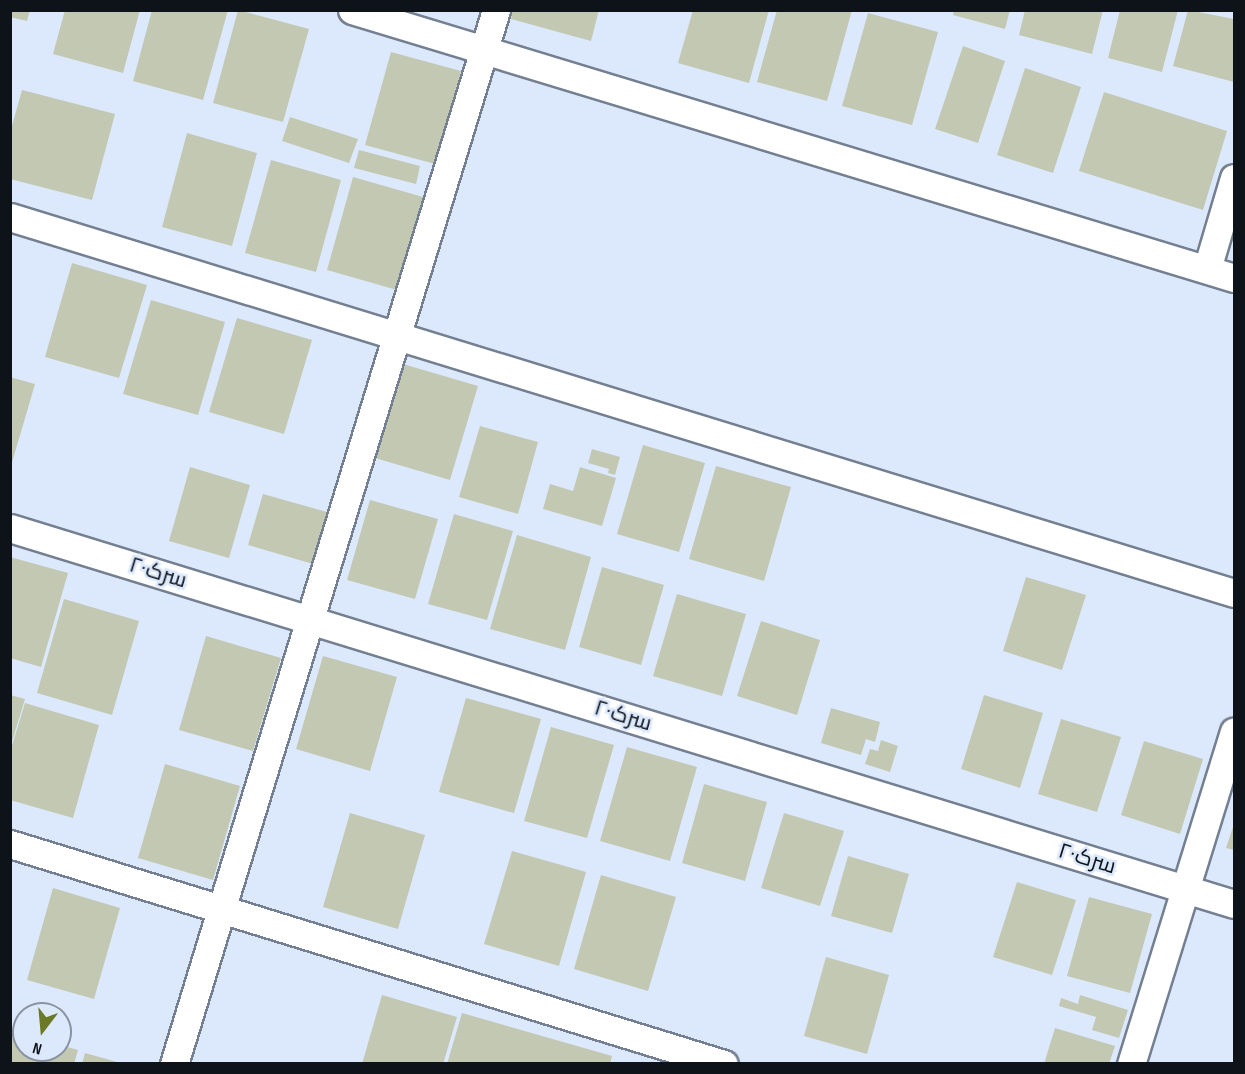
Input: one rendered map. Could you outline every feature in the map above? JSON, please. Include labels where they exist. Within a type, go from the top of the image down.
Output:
[{"type":"street","points":[[352,10],[1234,278]]},
{"type":"street","points":[[174,1064],[496,10]]},
{"type":"street","points":[[1207,269],[1234,178]]},
{"type":"street","points":[[10,217],[1234,593]]},
{"type":"street","name":"سرک۲۰","points":[[10,528],[1234,904]]},
{"type":"street","points":[[1131,1064],[1234,732]]},
{"type":"street","points":[[10,844],[724,1064]]},
{"type":"building","points":[[10,10],[30,10],[27,21],[10,17]]},
{"type":"building","points":[[65,10],[140,10],[123,73],[53,54]]},
{"type":"building","points":[[152,10],[228,10],[203,100],[133,81]]},
{"type":"building","points":[[238,10],[309,29],[283,122],[213,103]]},
{"type":"building","points":[[513,10],[599,10],[591,41],[511,19]]},
{"type":"building","points":[[693,10],[769,10],[749,83],[678,63]]},
{"type":"building","points":[[777,10],[852,10],[827,101],[757,82]]},
{"type":"building","points":[[954,10],[1010,10],[1005,29],[953,15]]},
{"type":"building","points":[[1025,10],[1103,10],[1092,54],[1019,35]]},
{"type":"building","points":[[1120,10],[1178,10],[1162,72],[1108,58]]},
{"type":"building","points":[[1188,10],[1234,19],[1234,82],[1173,66]]},
{"type":"building","points":[[868,13],[938,32],[912,125],[842,106]]},
{"type":"building","points":[[963,46],[1005,61],[978,143],[935,129]]},
{"type":"building","points":[[391,52],[461,71],[435,164],[365,145]]},
{"type":"building","points":[[1025,68],[1081,87],[1053,173],[997,155]]},
{"type":"building","points":[[22,90],[115,114],[92,200],[10,179],[10,133]]},
{"type":"building","points":[[1104,92],[1227,131],[1203,210],[1079,171]]},
{"type":"building","points":[[290,117],[358,139],[349,163],[282,141]]},
{"type":"building","points":[[187,133],[257,153],[232,246],[162,227]]},
{"type":"building","points":[[359,150],[420,166],[416,184],[354,168]]},
{"type":"building","points":[[271,160],[341,180],[316,272],[245,253]]},
{"type":"building","points":[[353,177],[423,197],[397,290],[327,270]]},
{"type":"building","points":[[72,263],[147,285],[119,378],[45,357]]},
{"type":"building","points":[[151,300],[225,322],[198,415],[123,394]]},
{"type":"building","points":[[237,318],[312,340],[284,434],[209,412]]},
{"type":"building","points":[[403,364],[478,386],[450,480],[375,458]]},
{"type":"building","points":[[10,377],[35,384],[11,466],[10,466]]},
{"type":"building","points":[[480,426],[538,442],[518,514],[459,497]]},
{"type":"building","points":[[643,445],[705,463],[679,552],[617,534]]},
{"type":"building","points":[[592,449],[620,457],[615,475],[608,473],[609,469],[588,463]]},
{"type":"building","points":[[716,466],[791,487],[764,581],[689,559]]},
{"type":"building","points":[[190,467],[250,485],[229,558],[169,541]]},
{"type":"building","points":[[580,467],[616,478],[602,526],[543,509],[550,484],[573,491]]},
{"type":"building","points":[[263,494],[327,512],[313,564],[248,545]]},
{"type":"building","points":[[370,500],[438,519],[415,599],[347,580]]},
{"type":"building","points":[[454,514],[513,531],[487,620],[428,604]]},
{"type":"building","points":[[517,535],[591,557],[565,650],[490,629]]},
{"type":"building","points":[[10,557],[68,573],[41,667],[10,658]]},
{"type":"building","points":[[602,567],[664,585],[641,665],[579,647]]},
{"type":"building","points":[[1026,577],[1086,595],[1062,670],[1003,651]]},
{"type":"building","points":[[677,594],[746,614],[722,696],[653,676]]},
{"type":"building","points":[[64,599],[139,621],[112,715],[37,693]]},
{"type":"building","points":[[761,621],[820,640],[797,715],[737,696]]},
{"type":"building","points":[[206,636],[281,658],[253,751],[179,730]]},
{"type":"building","points":[[323,656],[397,677],[370,771],[296,749]]},
{"type":"building","points":[[10,695],[25,699],[11,745],[10,745]]},
{"type":"building","points":[[984,695],[1043,713],[1020,788],[961,769]]},
{"type":"building","points":[[466,698],[541,719],[514,813],[439,792]]},
{"type":"building","points":[[25,703],[99,725],[73,818],[10,800],[10,752]]},
{"type":"building","points":[[831,708],[880,722],[875,742],[866,739],[861,755],[821,743]]},
{"type":"building","points":[[1061,719],[1121,737],[1097,812],[1038,794]]},
{"type":"building","points":[[551,727],[614,745],[587,838],[524,821]]},
{"type":"building","points":[[881,740],[898,746],[890,772],[865,764],[870,749],[878,751]]},
{"type":"building","points":[[1144,741],[1203,759],[1180,834],[1121,815]]},
{"type":"building","points":[[627,747],[697,767],[670,861],[600,841]]},
{"type":"building","points":[[165,764],[240,786],[213,880],[138,858]]},
{"type":"building","points":[[704,784],[767,802],[745,881],[682,863]]},
{"type":"building","points":[[350,813],[425,835],[398,929],[323,907]]},
{"type":"building","points":[[784,813],[844,831],[820,906],[761,888]]},
{"type":"building","points":[[1234,824],[1234,850],[1226,848]]},
{"type":"building","points":[[512,851],[586,872],[559,966],[484,944]]},
{"type":"building","points":[[848,856],[909,874],[892,933],[831,916]]},
{"type":"building","points":[[601,875],[676,897],[648,991],[574,969]]},
{"type":"building","points":[[1017,882],[1076,900],[1052,975],[993,957]]},
{"type":"building","points":[[53,888],[120,908],[94,999],[27,980]]},
{"type":"building","points":[[1089,897],[1152,914],[1130,993],[1067,976]]},
{"type":"building","points":[[826,957],[889,975],[867,1054],[804,1036]]},
{"type":"building","points":[[382,995],[457,1017],[443,1064],[362,1064]]},
{"type":"building","points":[[1080,995],[1128,1010],[1119,1038],[1092,1030],[1096,1017],[1059,1006],[1061,998],[1078,1004]]},
{"type":"building","points":[[462,1013],[612,1056],[610,1064],[447,1064]]},
{"type":"building","points":[[1055,1028],[1115,1046],[1109,1064],[1044,1064]]},
{"type":"building","points":[[12,1030],[12,1062],[72,1062],[72,1048],[78,1050],[74,1064],[10,1064]]},
{"type":"building","points":[[85,1053],[121,1063],[121,1064],[82,1064]]}]
